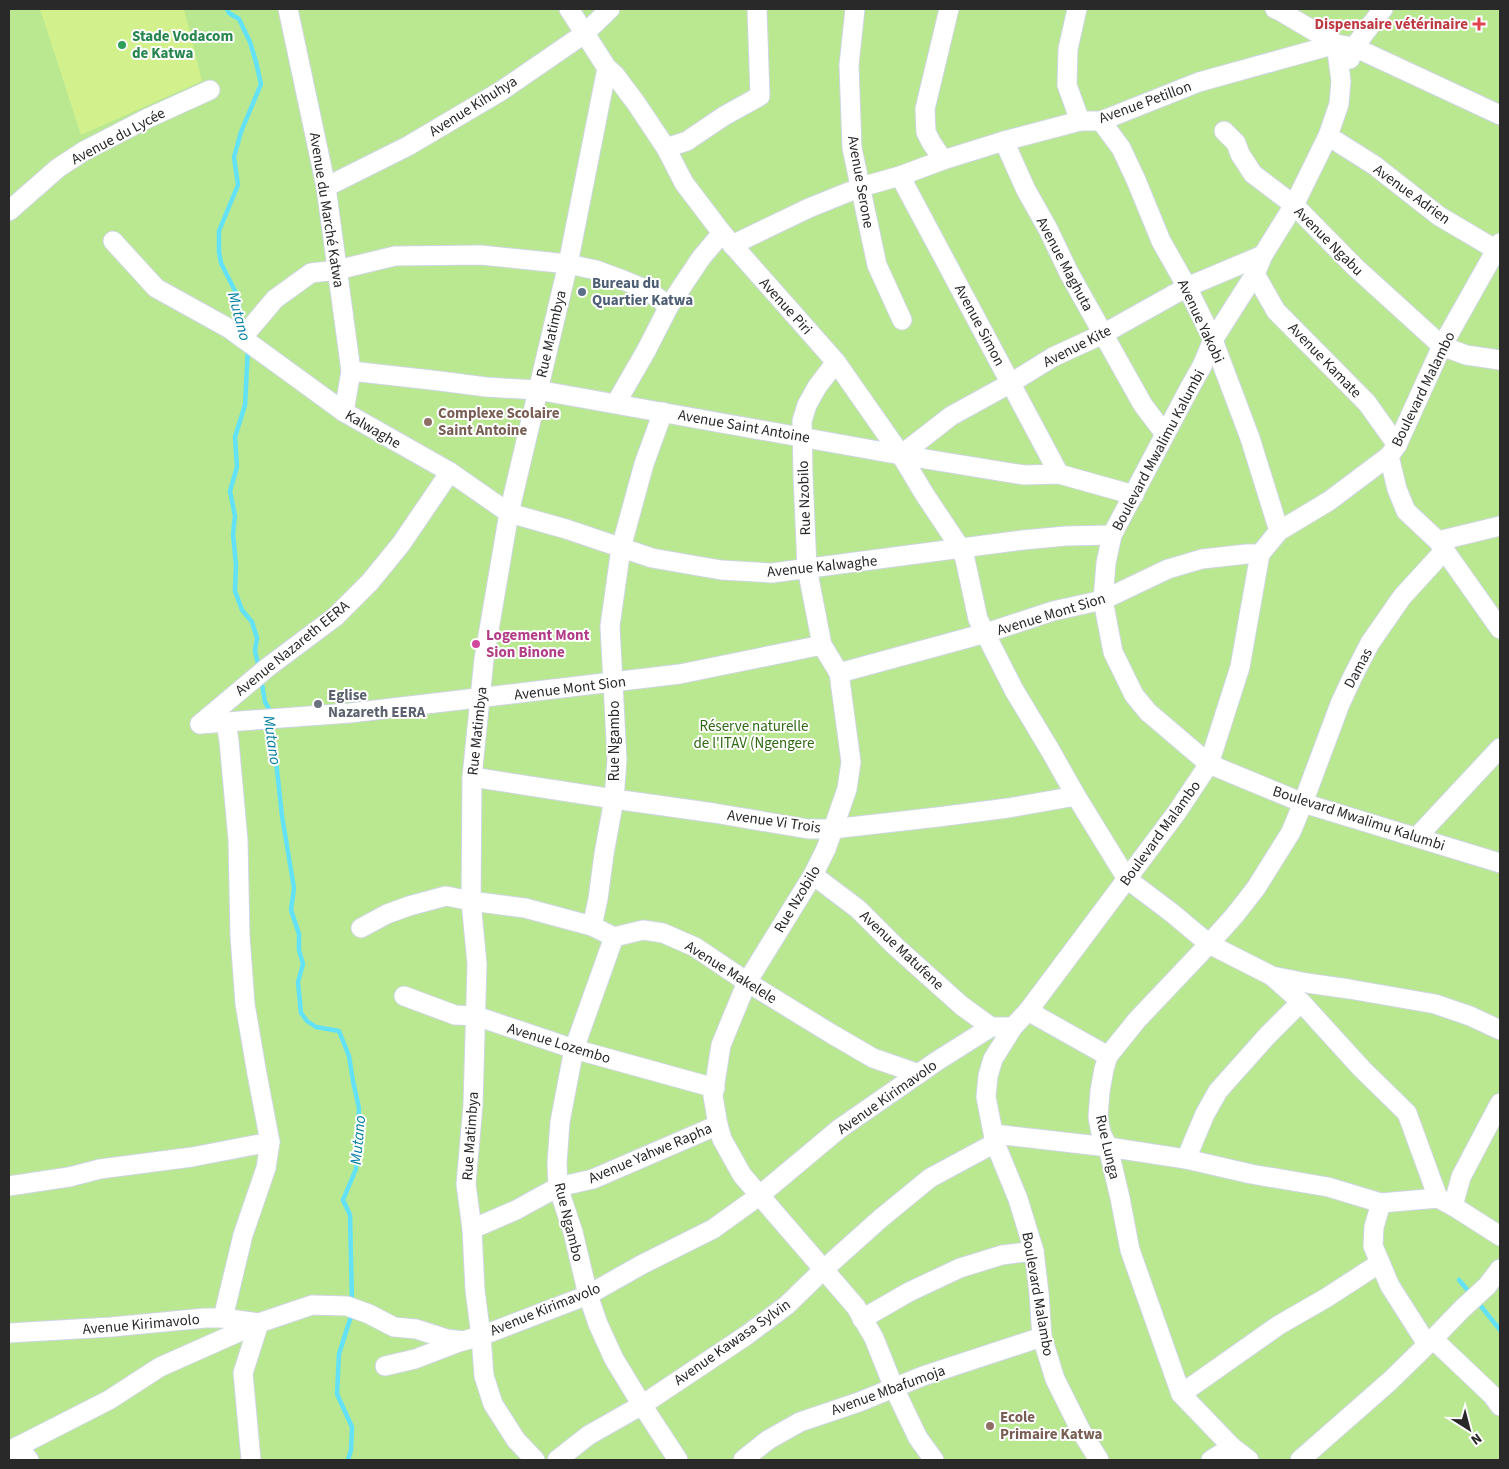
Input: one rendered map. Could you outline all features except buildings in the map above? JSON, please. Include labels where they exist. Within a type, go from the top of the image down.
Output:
[{"type":"street","name":"Avenue du Marché Katwa","points":[[288,9],[326,188],[351,371],[344,412]]},
{"type":"street","points":[[569,9],[607,68]]},
{"type":"street","name":"Avenue Kihuhya","points":[[326,188],[408,146],[501,91],[584,34],[610,9]]},
{"type":"street","points":[[666,148],[687,141],[724,116],[760,96],[757,9]]},
{"type":"street","name":"Avenue Serone","points":[[855,9],[849,65],[852,148],[877,265],[902,320]]},
{"type":"street","points":[[943,160],[926,132],[925,109],[949,9]]},
{"type":"street","points":[[1077,9],[1068,49],[1067,85],[1080,121]]},
{"type":"street","points":[[1274,9],[1345,45],[1500,116]]},
{"type":"street","name":"Boulevard Mwalimu Kalumbi","points":[[1383,9],[1345,45],[1339,104],[1328,136],[1294,205],[1263,255],[1255,274],[1213,340],[1202,366],[1112,535],[1106,563],[1102,600],[1113,652],[1134,695],[1148,712],[1209,764],[1303,803],[1500,863]]},
{"type":"street","name":"Avenue Petillon","points":[[616,403],[669,306],[702,258],[727,239],[860,187],[900,176],[1004,140],[1080,121],[1101,120],[1199,82],[1345,45]]},
{"type":"street","name":"Avenue Piri","points":[[607,68],[615,75],[636,103],[666,148],[684,183],[727,239],[836,362],[901,454],[925,495],[961,549],[965,559],[978,619],[1014,690],[1127,879]]},
{"type":"street","name":"Rue Matimbya","points":[[535,1460],[516,1440],[493,1404],[472,1338],[475,1290],[472,1229],[466,1184],[473,1104],[477,964],[471,901],[472,777],[484,659],[509,513],[568,264],[607,68]]},
{"type":"street","name":"Avenue du Lycée","points":[[9,212],[58,168],[84,151],[146,119],[210,90]]},
{"type":"street","name":"Avenue Yakobi","points":[[1101,120],[1121,148],[1161,241],[1213,340],[1250,438],[1279,531]]},
{"type":"street","name":"Avenue Ngabu","points":[[1224,131],[1236,143],[1240,154],[1253,174],[1294,205],[1355,267],[1442,346]]},
{"type":"street","name":"Avenue Adrien","points":[[1328,136],[1374,166],[1439,216],[1499,248]]},
{"type":"street","name":"Avenue Maghuta","points":[[1004,140],[1026,190],[1048,229],[1069,274],[1143,405],[1165,434]]},
{"type":"street","name":"Avenue Simon","points":[[900,176],[1059,474]]},
{"type":"street","name":"Kalwaghe","points":[[113,241],[156,288],[230,329],[344,412],[450,472],[509,513]]},
{"type":"street","name":"Boulevard Malambo","points":[[1100,1460],[1081,1431],[1055,1379],[1042,1337],[1034,1251],[1018,1198],[994,1139],[986,1097],[988,1076],[993,1059],[1013,1027],[1028,1011],[1177,812],[1209,764],[1240,667],[1260,554],[1279,531],[1329,501],[1393,450],[1442,346],[1499,248]]},
{"type":"street","points":[[242,338],[275,299],[311,273],[337,270],[395,256],[482,255],[568,264],[596,270],[647,290],[669,306]]},
{"type":"street","name":"Avenue Kite","points":[[901,454],[951,416],[1011,383],[1053,356],[1103,334],[1187,288],[1263,255]]},
{"type":"street","name":"Avenue Kamate","points":[[1255,274],[1276,311],[1367,403],[1393,450]]},
{"type":"street","points":[[1442,346],[1466,355],[1500,360]]},
{"type":"street","name":"Rue Nzobilo","points":[[836,362],[806,405],[802,421],[802,437],[806,568],[822,645],[839,673],[851,762],[847,789],[826,849],[813,875],[747,982],[720,1045],[713,1096],[722,1139],[742,1175],[856,1308],[874,1338],[894,1388],[918,1438],[934,1460]]},
{"type":"street","name":"Avenue Saint Antoine","points":[[351,371],[440,380],[486,387],[538,390],[1024,475],[1059,474],[1134,495]]},
{"type":"street","name":"Rue Ngambo","points":[[592,926],[614,799],[618,760],[610,626],[621,548],[644,464],[663,412]]},
{"type":"street","points":[[1393,450],[1397,488],[1406,511],[1441,546],[1500,629]]},
{"type":"street","name":"Avenue Nazareth EERA","points":[[200,724],[268,667],[335,616],[370,582],[401,544],[450,472]]},
{"type":"street","name":"Avenue Kalwaghe","points":[[509,513],[566,529],[652,558],[721,570],[772,573],[1066,536],[1112,535]]},
{"type":"street","points":[[1441,546],[1500,526]]},
{"type":"street","name":"Damas","points":[[1303,803],[1340,704],[1370,643],[1441,546]]},
{"type":"street","name":"Avenue Mont Sion","points":[[839,673],[986,633],[1053,611],[1102,600],[1168,569],[1202,559],[1260,554]]},
{"type":"street","name":"Avenue Mont Sion","points":[[200,724],[350,713],[680,674],[822,645]]},
{"type":"street","points":[[223,1318],[243,1235],[266,1168],[270,1142],[245,1004],[240,936],[238,840],[226,722]]},
{"type":"street","points":[[1417,837],[1500,748]]},
{"type":"street","name":"Avenue Vi Trois","points":[[472,777],[714,812],[808,829],[832,829],[1008,808],[1076,796]]},
{"type":"street","name":"Rue Lunga","points":[[1249,1460],[1232,1447],[1181,1394],[1130,1250],[1108,1146],[1101,1133],[1098,1117],[1100,1091],[1108,1056],[1137,1020],[1235,915],[1256,888],[1291,832],[1303,803]]},
{"type":"street","name":"Avenue Matufene","points":[[813,875],[858,909],[895,946],[962,1006],[990,1027]]},
{"type":"street","points":[[1127,879],[1209,944],[1272,976],[1301,1002],[1362,1069],[1407,1113],[1446,1202]]},
{"type":"street","points":[[361,928],[409,906],[446,896],[524,908],[592,926],[614,937]]},
{"type":"street","name":"Avenue Makelele","points":[[614,937],[643,930],[663,933],[695,947],[747,982],[873,1058],[919,1074]]},
{"type":"street","name":"Rue Ngambo","points":[[614,937],[574,1050],[560,1122],[556,1163],[558,1187],[573,1232],[588,1295],[598,1324],[614,1359],[678,1460]]},
{"type":"street","points":[[1272,976],[1435,1004],[1500,1027]]},
{"type":"street","name":"Avenue Lozembo","points":[[404,996],[455,1015],[476,1016],[574,1050],[715,1088]]},
{"type":"street","points":[[1186,1159],[1218,1091],[1267,1036],[1301,1002]]},
{"type":"street","points":[[1028,1011],[1108,1056]]},
{"type":"street","points":[[990,1027],[1013,1027]]},
{"type":"street","name":"Avenue Kirimavolo","points":[[9,1334],[111,1327],[173,1320],[223,1318],[259,1323],[312,1306],[347,1306],[369,1314],[394,1327],[416,1329],[447,1339],[472,1338],[588,1295],[641,1264],[713,1230],[760,1196],[839,1129],[990,1027]]},
{"type":"street","points":[[1446,1202],[1500,1103]]},
{"type":"street","name":"Avenue Yahwe Rapha","points":[[472,1229],[516,1210],[558,1187],[593,1179],[718,1125]]},
{"type":"street","points":[[994,1139],[1108,1146],[1186,1159],[1252,1174],[1328,1187],[1381,1203],[1446,1202],[1500,1236]]},
{"type":"street","name":"Avenue Kawasa Sylvin","points":[[557,1460],[589,1435],[642,1404],[787,1305],[880,1219],[930,1178],[994,1139]]},
{"type":"street","points":[[9,1186],[69,1177],[100,1169],[192,1157],[270,1142]]},
{"type":"street","points":[[1381,1203],[1374,1227],[1373,1246],[1390,1286],[1430,1341],[1492,1395],[1500,1406]]},
{"type":"street","points":[[862,1319],[910,1292],[960,1268],[1002,1254],[1034,1251]]},
{"type":"street","points":[[1181,1394],[1278,1325],[1326,1298],[1380,1263]]},
{"type":"street","points":[[1300,1460],[1390,1381],[1487,1286],[1500,1269]]},
{"type":"street","points":[[29,1460],[13,1448],[109,1400],[160,1367],[259,1323]]},
{"type":"street","points":[[252,1460],[243,1373],[259,1323]]},
{"type":"street","name":"Avenue Mbafumoja","points":[[743,1460],[768,1440],[800,1422],[859,1402],[923,1376],[1042,1337]]},
{"type":"street","points":[[386,1366],[415,1359],[472,1338]]},
{"type":"street","points":[[1211,1460],[1232,1447]]},
{"type":"green space","name":"Réserve naturelle de l'ITAV (Ngengere","points":[[9,9],[1500,9],[1500,1460],[9,1460]]},
{"type":"green space","name":"Stade Vodacom de Katwa","points":[[40,9],[184,9],[202,81],[81,135]]},
{"type":"waterway","name":"Mutano","points":[[227,9],[229,13],[239,19],[250,42],[261,84],[241,132],[234,157],[238,185],[219,231],[221,263],[238,297],[240,316],[245,326]]},
{"type":"waterway","name":"Mutano","points":[[248,348],[245,405],[235,437],[237,467],[230,491],[235,516],[233,534],[236,565],[235,591],[242,610],[252,622],[257,638],[255,651],[259,668]]},
{"type":"waterway","name":"Mutano","points":[[261,678],[265,702],[272,714]]},
{"type":"waterway","name":"Mutano","points":[[272,724],[282,816],[294,888],[291,910],[299,934],[299,950],[303,964],[298,982],[301,1013],[307,1021],[316,1027],[339,1031],[349,1056],[359,1108],[356,1169],[343,1200],[350,1215],[352,1302]]},
{"type":"waterway","points":[[1459,1280],[1470,1293]]},
{"type":"waterway","points":[[1480,1305],[1500,1330]]},
{"type":"waterway","name":"Mutano","points":[[348,1460],[351,1450],[352,1427],[337,1394],[339,1354],[352,1313]]},
{"type":"place","name":"Dispensaire vétérinaire","points":[[1479,24]]},
{"type":"place","name":"Stade Vodacom de Katwa","points":[[122,45]]},
{"type":"place","name":"Bureau du Quartier Katwa","points":[[582,292]]},
{"type":"place","name":"Complexe Scolaire Saint Antoine","points":[[428,422]]},
{"type":"place","name":"Logement Mont Sion Binone","points":[[476,644]]},
{"type":"place","name":"Eglise Nazareth EERA","points":[[318,704]]},
{"type":"place","name":"Ecole Primaire Katwa","points":[[990,1426]]}]
